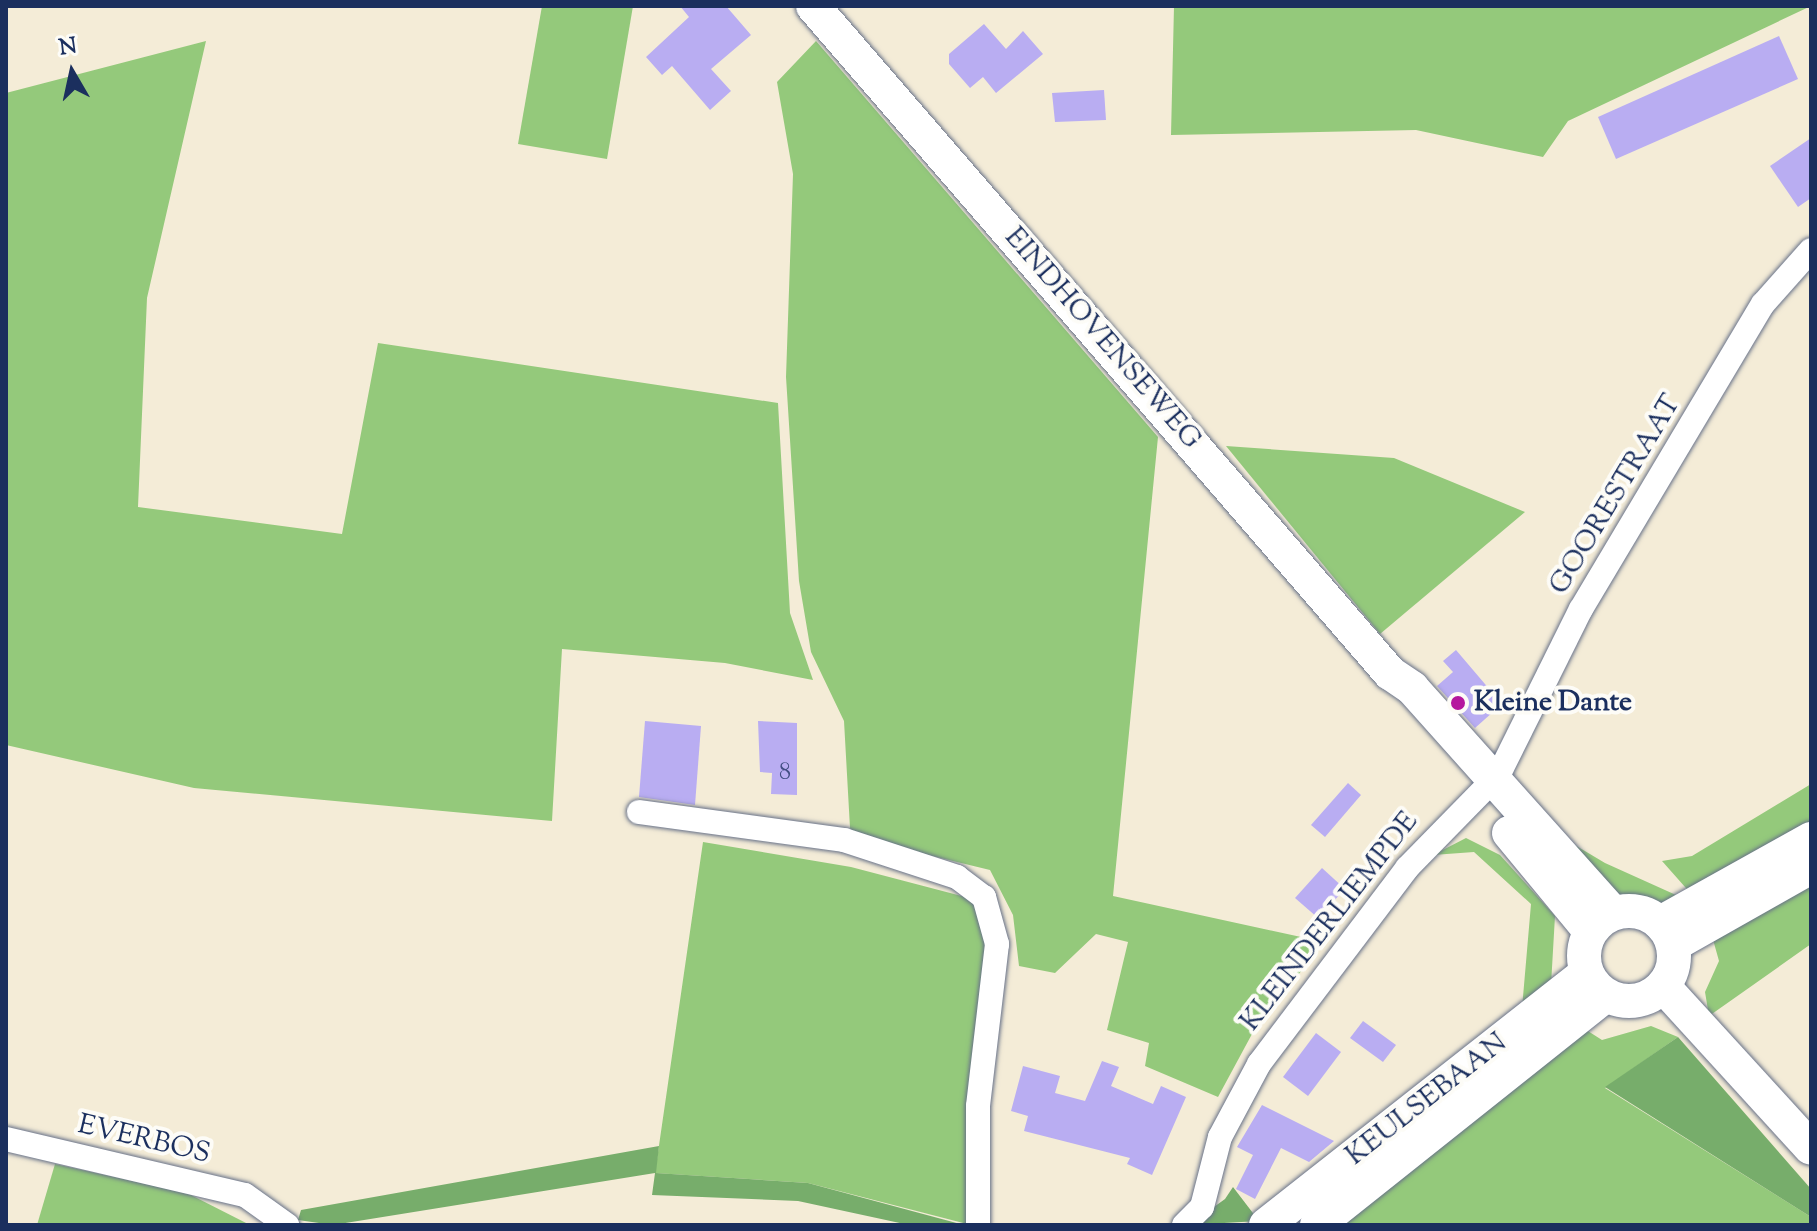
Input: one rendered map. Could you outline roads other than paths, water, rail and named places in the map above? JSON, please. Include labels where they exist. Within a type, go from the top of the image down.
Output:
[{"type":"main road","name":"EINDHOVENSEWEG","points":[[813,6],[1390,673],[1405,710],[1484,787],[1602,922]]},
{"type":"main road","points":[[1666,934],[1811,839]]},
{"type":"main road","points":[[1666,934],[1811,867]]},
{"type":"main road","points":[[1663,986],[1631,1001],[1596,984],[1602,922],[1637,911],[1666,934]]},
{"type":"main road","points":[[1666,934],[1663,986],[1811,1148]]},
{"type":"main road","name":"KEULSEBAAN","points":[[1266,1225],[1596,984]]},
{"type":"main road","name":"KEULSEBAAN","points":[[1317,1225],[1596,984]]},
{"type":"street","name":"GOORESTRAAT","points":[[1484,787],[1519,742],[1581,609],[1763,304],[1811,250]]},
{"type":"street","name":"KLEINDERLIEMPDE","points":[[1184,1225],[1202,1207],[1235,1105],[1299,1004],[1484,787]]},
{"type":"street","points":[[639,812],[831,837],[957,877],[984,897],[997,944],[978,1106],[978,1225]]},
{"type":"street","name":"EVERBOS","points":[[6,1139],[169,1173],[268,1205],[287,1225]]},
{"type":"place","name":"Kleine Dante","points":[[1458,703]]}]
